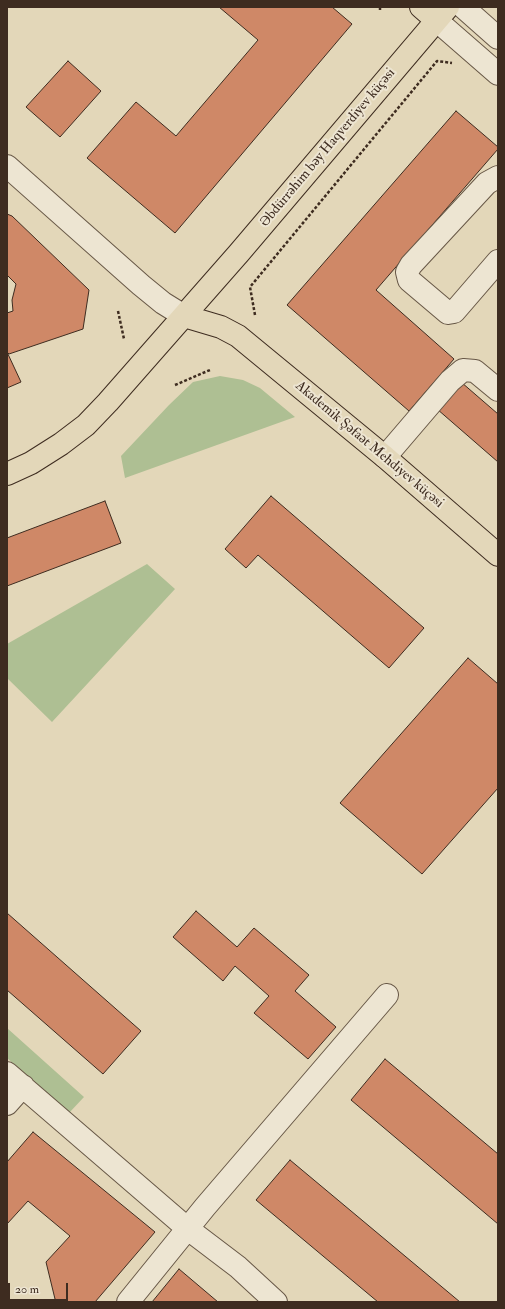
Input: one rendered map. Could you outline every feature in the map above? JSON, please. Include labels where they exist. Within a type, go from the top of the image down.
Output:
[{"type":"main road","name":"Əbdürrəhim bəy Haqverdiyev küçəsi","points":[[7,474],[31,463],[61,444],[86,425],[108,402],[184,316],[416,43],[435,11]]},
{"type":"main road","name":"Akademik Şəfaət Mehdiyev küçəsi","points":[[184,316],[221,327],[238,336],[385,458],[498,556]]},
{"type":"street","points":[[463,7],[494,34]]},
{"type":"street","points":[[435,11],[465,57],[498,74]]},
{"type":"street","points":[[10,175],[140,285],[163,303],[184,316]]},
{"type":"street","points":[[498,177],[487,183],[411,265],[407,272],[408,280],[448,313],[454,312],[498,262]]},
{"type":"street","points":[[385,458],[450,380],[463,370],[475,371],[498,390]]},
{"type":"street","points":[[128,1302],[205,1206],[387,995]]},
{"type":"street","points":[[7,1104],[15,1080],[188,1229],[238,1267],[276,1302]]},
{"type":"path","points":[[255,315],[250,287],[437,61],[465,57]]},
{"type":"path","points":[[118,311],[124,339]]},
{"type":"path","points":[[176,385],[210,370]]},
{"type":"green space","points":[[220,376],[243,380],[260,388],[295,417],[125,478],[121,456],[193,382]]},
{"type":"green space","points":[[147,564],[175,589],[52,722],[7,678],[7,644]]},
{"type":"green space","points":[[7,1028],[84,1097],[69,1113],[7,1058]]},
{"type":"building","points":[[219,7],[332,7],[352,24],[175,233],[87,158],[136,102],[176,136],[258,40]]},
{"type":"building","points":[[68,61],[101,91],[60,137],[26,107]]},
{"type":"building","points":[[456,111],[498,147],[498,149],[376,290],[454,359],[409,411],[287,305]]},
{"type":"building","points":[[7,214],[12,216],[89,290],[83,329],[9,354],[7,352],[7,313],[13,311],[12,300],[16,284],[7,275]]},
{"type":"building","points":[[7,352],[21,382],[7,388]]},
{"type":"building","points":[[461,382],[498,414],[498,462],[437,409]]},
{"type":"building","points":[[271,496],[424,628],[389,668],[258,555],[246,568],[225,549]]},
{"type":"building","points":[[105,501],[121,543],[7,586],[7,538]]},
{"type":"building","points":[[468,658],[498,684],[498,788],[422,874],[340,803]]},
{"type":"building","points":[[196,911],[237,947],[254,928],[309,975],[295,991],[336,1027],[308,1059],[254,1013],[269,996],[235,966],[223,981],[173,937]]},
{"type":"building","points":[[7,913],[141,1031],[103,1074],[7,990]]},
{"type":"building","points":[[385,1059],[498,1154],[498,1224],[351,1100]]},
{"type":"building","points":[[33,1132],[155,1232],[95,1302],[59,1302],[55,1299],[46,1262],[70,1236],[28,1201],[7,1224],[7,1162]]},
{"type":"building","points":[[290,1160],[460,1302],[378,1302],[256,1200]]},
{"type":"building","points":[[179,1269],[218,1302],[152,1302]]}]
